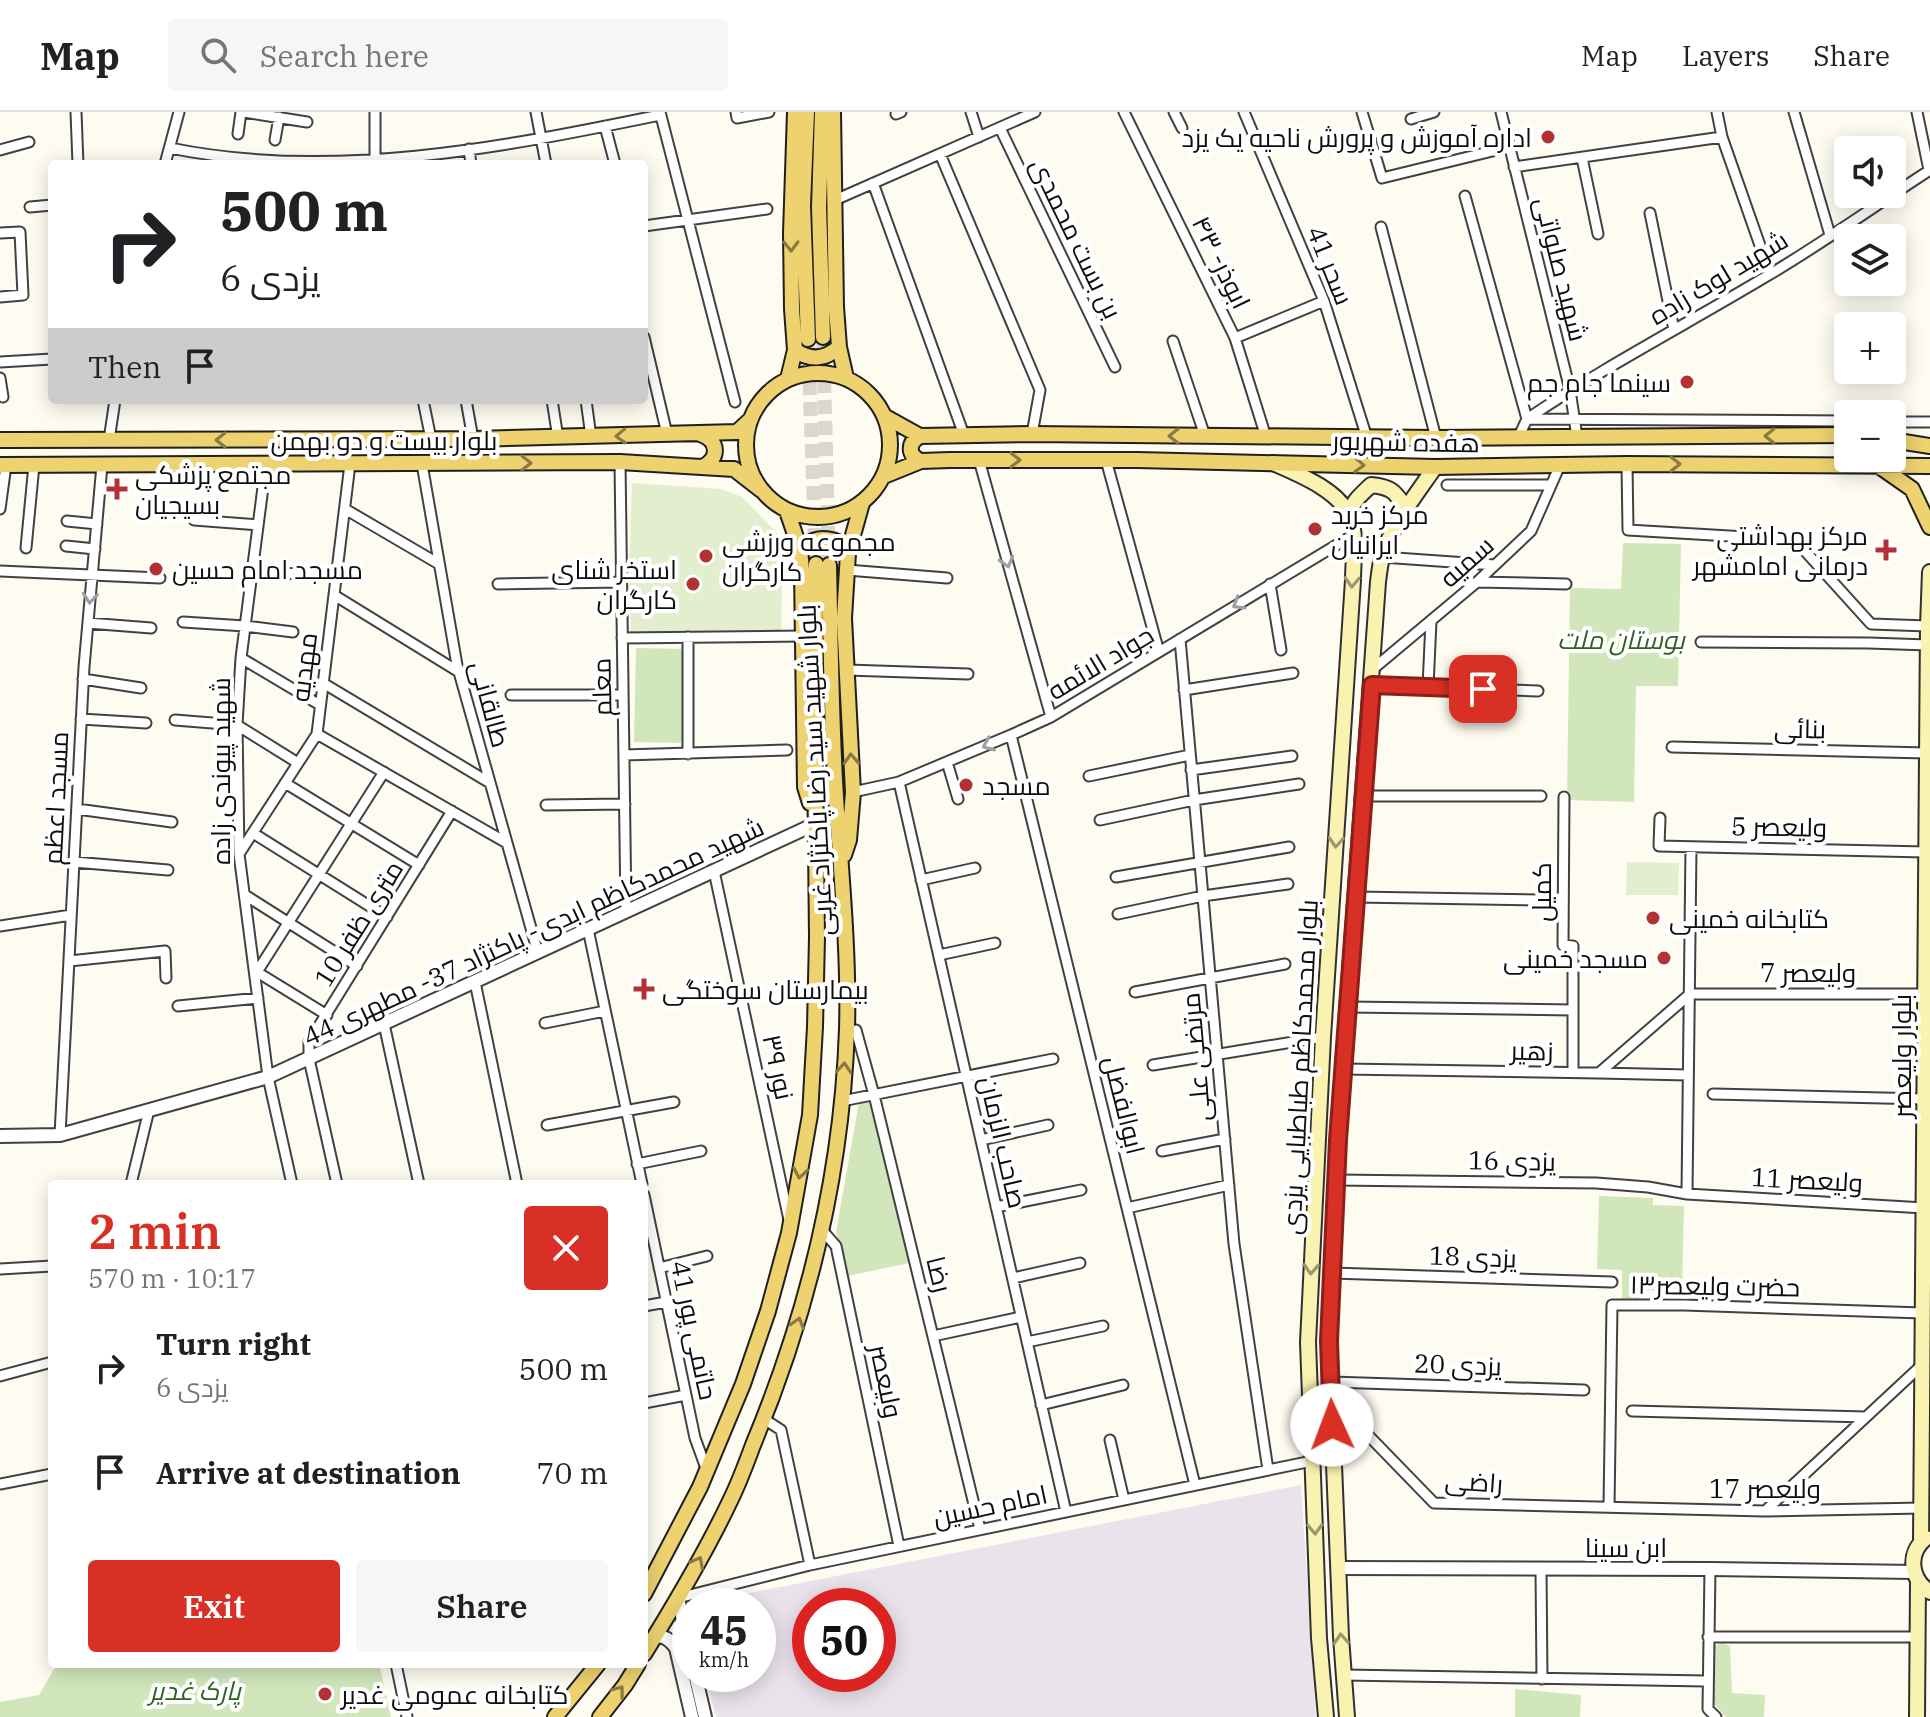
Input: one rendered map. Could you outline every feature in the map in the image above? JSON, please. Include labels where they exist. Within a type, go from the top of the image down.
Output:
[{"type":"main road","points":[[788,379],[795,350],[791,233],[795,112]]},
{"type":"main road","points":[[807,112],[803,205],[815,338],[822,112]]},
{"type":"main road","points":[[833,112],[836,307],[839,347],[846,378]]},
{"type":"main road","points":[[795,350],[801,355],[817,358],[839,347]]},
{"type":"main road","points":[[826,373],[846,378],[862,387],[875,400],[884,416],[890,436],[890,456],[884,476],[875,491],[845,513],[806,517],[787,511],[761,490],[749,469],[745,444],[750,420],[771,389],[788,379],[826,373]]},
{"type":"main road","points":[[884,416],[920,436]]},
{"type":"main road","name":"بلوار بیست و دو بهمن","points":[[0,440],[558,438],[737,432],[750,420]]},
{"type":"main road","name":"هفده شهریور","points":[[920,436],[1518,438],[1834,428]]},
{"type":"main road","points":[[700,434],[710,438],[715,447],[714,458],[702,467]]},
{"type":"main road","points":[[1906,437],[1930,435]]},
{"type":"main road","points":[[920,436],[910,446],[911,453],[921,461]]},
{"type":"main road","points":[[295,439],[296,464]]},
{"type":"main road","points":[[1906,441],[1930,446]]},
{"type":"main road","name":"هفده شهریور","points":[[884,476],[921,461],[979,460],[1435,467],[1834,462]]},
{"type":"main road","name":"بلوار بیست و دو بهمن","points":[[3,470],[34,465],[620,462],[734,469],[761,490]]},
{"type":"main road","points":[[1273,463],[1312,481],[1337,498],[1349,516]]},
{"type":"main road","name":"هفده شهریور","points":[[1906,464],[1930,466]]},
{"type":"main road","name":"بلوار محمدکاظم طباطبایی یزدی","points":[[1347,1717],[1329,1341],[1338,1140],[1355,897],[1382,557],[1406,508],[1435,467]]},
{"type":"main road","points":[[1894,472],[1912,489],[1930,527]]},
{"type":"main road","points":[[1349,516],[1350,508],[1371,485],[1386,486],[1406,508]]},
{"type":"main road","points":[[842,863],[849,840],[853,792],[844,618],[848,553],[862,503]]},
{"type":"main road","points":[[648,1586],[700,1487],[743,1384],[768,1311],[790,1225],[810,1115],[816,1012],[815,824],[805,787],[800,549],[787,511]]},
{"type":"main road","name":"بلوار محمدکاظم طباطبایی یزدی","points":[[1326,1717],[1319,1638],[1308,1342],[1323,1037],[1353,580],[1353,535],[1349,516]]},
{"type":"main road","points":[[800,549],[809,542],[823,539],[838,542],[848,553]]},
{"type":"main road","name":"بلوار شهید سید رضا پاکنژاد غربی","points":[[683,1588],[730,1501],[799,1321],[829,1198],[840,1123],[848,1006],[842,863],[822,564],[815,824]]},
{"type":"main road","name":"بلوار ولیعصر","points":[[1916,1577],[1915,1551],[1926,1538],[1922,1508],[1930,572]]},
{"type":"main road","points":[[1317,1140],[1338,1140]]},
{"type":"main road","points":[[1916,1577],[1930,1592]]},
{"type":"main road","points":[[1916,1577],[1917,1717]]},
{"type":"main road","name":"بلوار شهید سید رضا پاکنژاد غربی","points":[[648,1647],[672,1608]]},
{"type":"main road","points":[[555,1717],[595,1668]]},
{"type":"main road","points":[[600,1717],[636,1668]]},
{"type":"street","points":[[76,112],[78,160]]},
{"type":"street","points":[[166,160],[179,112]]},
{"type":"street","points":[[238,134],[245,112],[307,122]]},
{"type":"street","points":[[375,112],[375,160],[406,160],[660,114],[735,402]]},
{"type":"street","points":[[536,112],[545,160]]},
{"type":"street","points":[[736,112],[737,118],[769,112]]},
{"type":"street","points":[[971,112],[979,137]]},
{"type":"street","points":[[835,200],[1035,112]]},
{"type":"street","name":"ابوذر- ۴۳","points":[[1124,112],[1235,338],[1266,437]]},
{"type":"street","points":[[1174,112],[1182,128]]},
{"type":"street","name":"سحر 41","points":[[1244,112],[1324,301],[1367,438]]},
{"type":"street","points":[[1362,112],[1382,178],[1509,147]]},
{"type":"street","points":[[1411,119],[1434,112]]},
{"type":"street","name":"شهید صلواتی","points":[[1501,112],[1570,390],[1577,437]]},
{"type":"street","points":[[1717,112],[1722,137],[1770,274]]},
{"type":"street","points":[[1794,112],[1830,235]]},
{"type":"street","points":[[1917,112],[1930,170]]},
{"type":"street","points":[[275,140],[279,117]]},
{"type":"street","points":[[605,126],[614,160]]},
{"type":"street","name":"بن بست محمدی","points":[[1000,128],[1115,367]]},
{"type":"street","points":[[1514,167],[1722,137]]},
{"type":"street","points":[[0,150],[29,142]]},
{"type":"street","points":[[170,148],[241,160]]},
{"type":"street","points":[[469,149],[470,160]]},
{"type":"street","points":[[940,154],[1040,390],[1032,434]]},
{"type":"street","points":[[1582,158],[1598,234]]},
{"type":"street","name":"شهید لوک زاده","points":[[1527,419],[1570,390],[1770,274],[1930,170]]},
{"type":"street","points":[[873,183],[964,435]]},
{"type":"street","points":[[1465,196],[1527,419],[1518,438]]},
{"type":"street","points":[[30,207],[48,205]]},
{"type":"street","points":[[648,225],[767,209]]},
{"type":"street","points":[[1650,213],[1674,330]]},
{"type":"street","points":[[1381,227],[1436,438]]},
{"type":"street","points":[[0,233],[20,232],[23,295],[0,297]]},
{"type":"street","points":[[1235,338],[1324,301]]},
{"type":"street","points":[[1173,341],[1205,436]]},
{"type":"street","points":[[648,354],[667,434]]},
{"type":"street","points":[[0,362],[48,359]]},
{"type":"street","points":[[0,378],[3,397]]},
{"type":"street","points":[[109,440],[114,404]]},
{"type":"street","points":[[424,404],[431,439]]},
{"type":"street","points":[[467,404],[473,439]]},
{"type":"street","points":[[553,404],[558,438]]},
{"type":"street","points":[[587,404],[591,437]]},
{"type":"street","points":[[1527,419],[1834,428]]},
{"type":"street","points":[[1906,422],[1930,422]]},
{"type":"street","points":[[979,460],[1051,717]]},
{"type":"street","points":[[1106,460],[1159,652]]},
{"type":"street","name":"معلم","points":[[620,462],[626,912]]},
{"type":"street","name":"شهید پیوندی زاده","points":[[266,464],[241,658],[237,725],[239,854],[268,1077],[291,1180]]},
{"type":"street","name":"مهدیه","points":[[239,854],[317,734],[350,464]]},
{"type":"street","name":"طالقانی","points":[[422,464],[459,672],[538,953]]},
{"type":"street","points":[[1627,464],[1628,530],[1795,540],[1871,624],[1928,626]]},
{"type":"street","points":[[26,548],[34,465]]},
{"type":"street","name":"مسجد اعظم","points":[[60,1135],[83,679],[102,465]]},
{"type":"street","name":"سمیه","points":[[1373,669],[1477,582],[1531,531],[1560,465]]},
{"type":"street","points":[[0,509],[3,470]]},
{"type":"street","points":[[1447,485],[1551,485]]},
{"type":"street","points":[[345,509],[439,564]]},
{"type":"street","points":[[194,520],[258,525]]},
{"type":"street","points":[[67,521],[97,524]]},
{"type":"street","name":"جواد الائمه","points":[[853,792],[899,782],[1051,717],[1353,535]]},
{"type":"street","points":[[66,546],[95,549]]},
{"type":"street","points":[[1382,557],[1495,565]]},
{"type":"street","points":[[847,570],[947,578]]},
{"type":"street","points":[[0,571],[160,578]]},
{"type":"street","points":[[252,574],[337,573]]},
{"type":"street","points":[[498,584],[621,582]]},
{"type":"street","points":[[1477,582],[1566,584]]},
{"type":"street","points":[[1270,584],[1281,650]]},
{"type":"street","points":[[334,595],[459,672]]},
{"type":"street","points":[[1428,687],[1431,621]]},
{"type":"street","points":[[183,622],[293,632]]},
{"type":"street","points":[[88,623],[151,628]]},
{"type":"street","points":[[1869,643],[1871,624]]},
{"type":"street","points":[[622,638],[803,636]]},
{"type":"street","points":[[688,637],[688,754]]},
{"type":"street","name":"مرتضی علی","points":[[1180,639],[1234,1244],[1268,1470]]},
{"type":"street","points":[[1701,642],[1928,645]]},
{"type":"street","points":[[241,658],[320,705]]},
{"type":"street","points":[[847,670],[968,674]]},
{"type":"street","points":[[1184,690],[1293,673]]},
{"type":"street","points":[[83,679],[141,688]]},
{"type":"street","points":[[323,683],[490,783]]},
{"type":"street","points":[[1372,685],[1538,691]]},
{"type":"street","points":[[511,695],[623,695]]},
{"type":"street","points":[[81,719],[146,723]]},
{"type":"street","points":[[175,720],[237,725],[298,763]]},
{"type":"street","points":[[317,734],[507,843]]},
{"type":"street","name":"ابوالفضل","points":[[1011,735],[1195,1485]]},
{"type":"street","name":"بنائی","points":[[1672,747],[1927,753]]},
{"type":"street","points":[[624,755],[787,750]]},
{"type":"street","points":[[1089,776],[1190,755]]},
{"type":"street","points":[[1191,770],[1292,756]]},
{"type":"street","points":[[947,762],[958,799]]},
{"type":"street","points":[[327,1015],[256,974],[384,772]]},
{"type":"street","name":"صاحب الزمان","points":[[899,782],[1066,1512]]},
{"type":"street","points":[[285,783],[419,865]]},
{"type":"street","points":[[1100,820],[1194,800],[1299,784]]},
{"type":"street","points":[[1363,796],[1541,796]]},
{"type":"street","name":"کمیل","points":[[1564,797],[1563,945],[1573,946],[1573,1072]]},
{"type":"street","points":[[546,805],[625,804]]},
{"type":"street","points":[[77,809],[172,822]]},
{"type":"street","name":"10 متری ظفر","points":[[309,1059],[309,1042],[452,811]]},
{"type":"street","name":"ولیعصر 5","points":[[1660,818],[1659,846],[1926,852]]},
{"type":"street","name":"شهید محمدکاظم ابدی- پاکنژاد 37- مطهری 44","points":[[268,1077],[815,824]]},
{"type":"street","points":[[253,833],[387,917]]},
{"type":"street","points":[[1116,877],[1289,847]]},
{"type":"street","points":[[1687,1194],[1691,847]]},
{"type":"street","points":[[74,862],[168,870]]},
{"type":"street","points":[[921,880],[975,868]]},
{"type":"street","name":"نور ۳۹","points":[[714,871],[790,1225]]},
{"type":"street","points":[[1118,914],[1203,896],[1288,884]]},
{"type":"street","points":[[245,895],[357,966]]},
{"type":"street","points":[[1355,897],[1541,900]]},
{"type":"street","points":[[0,926],[71,915]]},
{"type":"street","points":[[588,929],[641,1180]]},
{"type":"street","points":[[939,955],[995,943]]},
{"type":"street","points":[[69,961],[165,951],[166,978]]},
{"type":"street","points":[[1135,992],[1285,964]]},
{"type":"street","points":[[475,982],[516,1180]]},
{"type":"street","points":[[1599,1073],[1690,994]]},
{"type":"street","name":"ولیعصر 7","points":[[1690,994],[1925,994]]},
{"type":"street","points":[[178,1006],[258,998]]},
{"type":"street","points":[[1348,1007],[1573,1010]]},
{"type":"street","points":[[545,1023],[605,1011]]},
{"type":"street","points":[[384,1024],[418,1180]]},
{"type":"street","name":"رضا","points":[[856,1030],[980,1529]]},
{"type":"street","points":[[1153,1065],[1323,1037]]},
{"type":"street","points":[[309,1059],[336,1180]]},
{"type":"street","points":[[842,1101],[1053,1059]]},
{"type":"street","name":"زهیر","points":[[1343,1069],[1688,1075]]},
{"type":"street","points":[[0,1136],[60,1135],[268,1077]]},
{"type":"street","points":[[1713,1094],[1925,1099]]},
{"type":"street","points":[[547,1125],[674,1102]]},
{"type":"street","points":[[132,1180],[149,1110]]},
{"type":"street","points":[[981,1140],[1048,1125]]},
{"type":"street","points":[[1162,1151],[1225,1139]]},
{"type":"street","points":[[637,1164],[701,1151]]},
{"type":"street","name":"یزدی 16","points":[[1336,1180],[1596,1183],[1687,1194]]},
{"type":"street","points":[[1127,1208],[1229,1185]]},
{"type":"street","points":[[996,1207],[1081,1190]]},
{"type":"street","name":"ولیعصر 11","points":[[1687,1194],[1924,1208]]},
{"type":"street","name":"حاتمی پور 41","points":[[648,1215],[695,1438],[707,1471]]},
{"type":"street","name":"ولیعصر","points":[[822,1230],[836,1246],[899,1546]]},
{"type":"street","points":[[659,1268],[707,1256]]},
{"type":"street","points":[[1013,1278],[1080,1263]]},
{"type":"street","points":[[0,1269],[48,1266]]},
{"type":"street","name":"یزدی 18","points":[[1332,1273],[1612,1282]]},
{"type":"street","points":[[648,1305],[666,1302]]},
{"type":"street","name":"حضرت ولیعصر۱۳","points":[[1609,1507],[1612,1305],[1923,1313]]},
{"type":"street","points":[[933,1336],[1021,1317]]},
{"type":"street","points":[[1027,1342],[1103,1326]]},
{"type":"street","points":[[0,1376],[48,1363]]},
{"type":"street","points":[[1765,1511],[1923,1364]]},
{"type":"street","points":[[1041,1405],[1123,1385]]},
{"type":"street","name":"یزدی 20","points":[[1331,1389],[1584,1390]]},
{"type":"street","name":"راضی","points":[[1331,1389],[1434,1503],[1609,1507]]},
{"type":"street","points":[[648,1402],[686,1395]]},
{"type":"street","points":[[1632,1411],[1866,1417]]},
{"type":"street","points":[[764,1419],[781,1430],[810,1565]]},
{"type":"street","points":[[1110,1440],[1124,1500]]},
{"type":"street","name":"امام حسین","points":[[718,1588],[810,1565],[1312,1461]]},
{"type":"street","points":[[0,1484],[48,1475]]},
{"type":"street","name":"ولیعصر 17","points":[[1609,1507],[1765,1511],[1922,1508]]},
{"type":"street","name":"ابن سینا","points":[[1338,1568],[1710,1569],[1916,1577]]},
{"type":"street","points":[[1541,1569],[1542,1679]]},
{"type":"street","points":[[1710,1569],[1708,1709],[1716,1717]]},
{"type":"street","points":[[654,1637],[669,1639],[676,1648],[692,1717]]},
{"type":"street","points":[[1708,1637],[1918,1637]]},
{"type":"street","points":[[397,1668],[407,1717]]},
{"type":"street","points":[[1344,1675],[1707,1681]]},
{"type":"street","points":[[699,1692],[705,1717]]},
{"type":"shaded area","points":[[1301,1485],[1316,1717],[716,1717],[710,1692],[776,1692],[775,1588]]},
{"type":"green space","name":"مجموعه ورزشی کارگران","points":[[632,483],[721,489],[742,497],[783,539],[781,636],[631,633],[629,572]]},
{"type":"green space","name":"بوستان ملت","points":[[1623,543],[1681,544],[1678,686],[1636,686],[1634,802],[1567,800],[1570,588],[1621,589]]},
{"type":"green space","points":[[636,648],[685,649],[683,743],[634,742]]},
{"type":"green space","points":[[1627,862],[1679,863],[1678,895],[1626,895]]},
{"type":"green space","points":[[869,1101],[909,1263],[847,1276],[836,1232],[859,1102]]},
{"type":"green space","points":[[1599,1196],[1653,1198],[1653,1205],[1684,1206],[1682,1292],[1639,1290],[1638,1305],[1622,1305],[1622,1270],[1597,1269]]},
{"type":"green space","points":[[1722,1643],[1730,1646],[1732,1693],[1765,1695],[1764,1717],[1726,1717],[1713,1703],[1712,1647]]},
{"type":"green space","name":"پارک غدیر","points":[[55,1668],[380,1668],[391,1717],[0,1717],[0,1702],[39,1695]]},
{"type":"green space","points":[[1515,1689],[1581,1695],[1580,1717],[1515,1717]]},
{"type":"tunnel","points":[[823,337],[829,565]]},
{"type":"tunnel","points":[[808,339],[816,564]]},
{"type":"place","name":"اداره آموزش و پرورش ناحیه یک یزد","points":[[1548,137]]},
{"type":"place","name":"سینما جام جم","points":[[1687,382]]},
{"type":"place","name":"مجتمع پزشکی بسیجیان","points":[[117,489]]},
{"type":"place","name":"مرکز خرید ایرانیان","points":[[1315,529]]},
{"type":"place","name":"مرکز بهداشتی درمانی امامشهر","points":[[1886,550]]},
{"type":"place","name":"مجموعه ورزشی کارگران","points":[[706,556]]},
{"type":"place","name":"مسجد امام حسین","points":[[156,569]]},
{"type":"place","name":"استخر شنای کارگران","points":[[693,584]]},
{"type":"place","name":"مسجد","points":[[966,785]]},
{"type":"place","name":"کتابخانه خمینی","points":[[1653,918]]},
{"type":"place","name":"مسجد خمینی","points":[[1664,958]]},
{"type":"place","name":"بیمارستان سوختگی","points":[[644,989]]},
{"type":"place","name":"کتابخانه عمومی غدیر","points":[[325,1694]]},
{"type":"route","points":[[1332,1425],[1329,1341],[1338,1140],[1372,685],[1483,689]]}]
